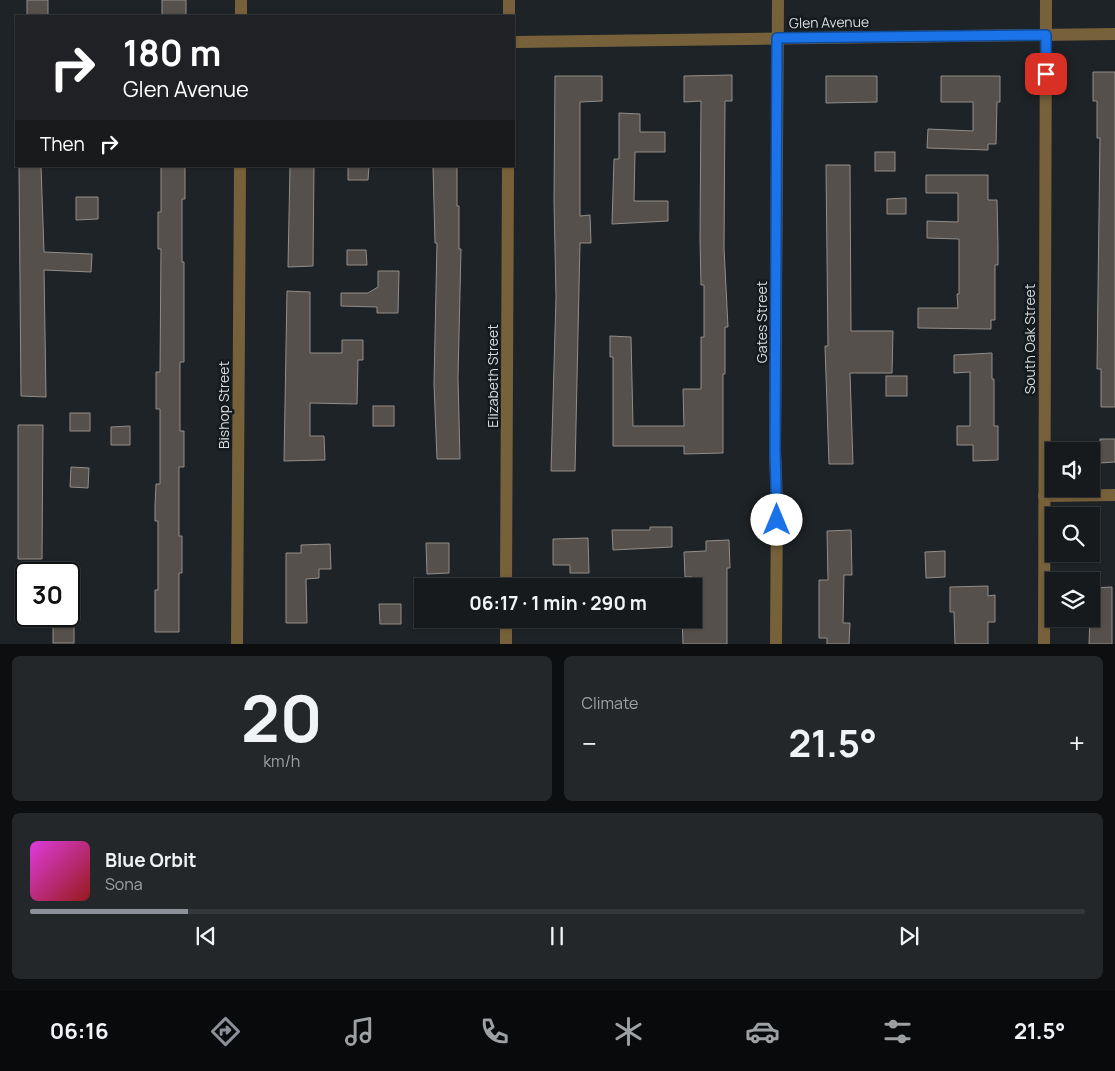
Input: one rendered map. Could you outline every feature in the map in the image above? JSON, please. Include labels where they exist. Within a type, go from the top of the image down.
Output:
[{"type":"street","points":[[241,15],[242,0]]},
{"type":"street","points":[[508,15],[509,0]]},
{"type":"street","name":"Gates Street","points":[[776,644],[778,0]]},
{"type":"street","name":"South Oak Street","points":[[1044,644],[1046,0]]},
{"type":"street","name":"Glen Avenue","points":[[515,42],[1115,34]]},
{"type":"street","name":"Bishop Street","points":[[237,644],[240,167]]},
{"type":"street","name":"Elizabeth Street","points":[[506,578],[508,167]]},
{"type":"street","points":[[1044,496],[1115,495]]},
{"type":"street","points":[[506,628],[506,644]]},
{"type":"building","points":[[27,0],[48,0],[48,15],[27,15]]},
{"type":"building","points":[[162,0],[186,0],[186,15],[162,15]]},
{"type":"building","points":[[1093,72],[1115,72],[1115,407],[1101,407],[1101,369],[1097,369],[1100,138],[1097,138],[1097,101],[1093,101]]},
{"type":"building","points":[[732,75],[732,101],[725,101],[724,248],[728,327],[725,327],[725,374],[723,374],[723,453],[684,454],[684,446],[613,446],[613,357],[610,357],[610,336],[631,337],[633,426],[684,426],[683,389],[701,389],[704,285],[701,285],[700,239],[701,101],[684,102],[684,76]]},
{"type":"building","points":[[555,76],[602,76],[602,101],[580,102],[580,216],[590,215],[591,243],[580,243],[575,471],[551,471],[556,297],[554,200]]},
{"type":"building","points":[[826,76],[877,76],[877,102],[826,103]]},
{"type":"building","points":[[941,76],[1000,76],[1000,102],[997,102],[996,144],[988,144],[988,150],[927,148],[928,129],[973,131],[973,102],[941,102]]},
{"type":"building","points":[[619,113],[640,114],[640,132],[665,132],[665,152],[635,152],[634,201],[668,201],[668,221],[612,224],[614,159],[619,159]]},
{"type":"building","points":[[875,152],[895,152],[895,171],[875,171]]},
{"type":"building","points":[[826,165],[850,165],[851,331],[893,331],[892,373],[850,373],[853,464],[829,464],[825,346],[828,346]]},
{"type":"building","points":[[19,167],[41,167],[44,252],[92,254],[91,272],[44,270],[46,397],[21,396]]},
{"type":"building","points":[[161,167],[185,167],[185,199],[182,199],[184,362],[180,362],[180,431],[184,431],[184,467],[179,467],[179,536],[182,536],[182,573],[179,573],[179,632],[155,632],[155,590],[158,590],[158,521],[155,521],[155,506],[156,484],[160,484],[160,409],[156,409],[156,372],[160,372],[161,249],[158,249],[158,212],[161,212]]},
{"type":"building","points":[[290,167],[314,167],[313,266],[288,267]]},
{"type":"building","points":[[348,167],[369,167],[368,180],[348,180]]},
{"type":"building","points":[[433,167],[457,167],[459,249],[461,249],[458,378],[460,459],[437,459],[434,384],[437,243],[435,243]]},
{"type":"building","points":[[926,175],[988,175],[988,200],[997,200],[998,245],[998,265],[995,265],[995,320],[991,320],[991,329],[918,328],[918,308],[958,308],[957,294],[959,294],[959,239],[927,238],[927,221],[958,222],[958,193],[926,193]]},
{"type":"building","points":[[76,197],[98,197],[98,219],[76,220]]},
{"type":"building","points":[[906,198],[906,214],[887,214],[887,199]]},
{"type":"building","points":[[347,250],[366,250],[367,265],[347,265]]},
{"type":"building","points":[[378,271],[399,271],[398,313],[377,313],[377,307],[341,306],[341,293],[368,293],[378,287]]},
{"type":"building","points":[[287,291],[310,292],[310,353],[342,353],[342,340],[363,340],[363,360],[358,360],[357,404],[310,403],[310,436],[324,436],[325,460],[284,461]]},
{"type":"building","points":[[992,353],[994,426],[998,426],[998,460],[973,461],[973,445],[957,445],[957,426],[970,426],[970,372],[954,373],[954,355]]},
{"type":"building","points":[[886,376],[907,376],[907,396],[886,396]]},
{"type":"building","points":[[373,406],[394,406],[394,426],[373,426]]},
{"type":"building","points":[[70,413],[90,413],[90,431],[70,431]]},
{"type":"building","points":[[18,425],[43,425],[42,559],[18,559]]},
{"type":"building","points":[[130,426],[130,445],[111,445],[111,427]]},
{"type":"building","points":[[1100,439],[1115,439],[1115,462],[1100,463]]},
{"type":"building","points":[[71,467],[89,468],[88,488],[70,487]]},
{"type":"building","points":[[650,527],[672,527],[672,547],[613,550],[612,530],[650,530]]},
{"type":"building","points":[[851,530],[852,575],[844,575],[843,623],[850,623],[849,644],[827,644],[827,638],[819,638],[819,580],[828,580],[827,531]]},
{"type":"building","points":[[588,538],[589,573],[570,573],[570,565],[553,565],[553,539]]},
{"type":"building","points":[[729,540],[730,568],[727,568],[727,644],[683,644],[682,628],[702,628],[702,578],[685,577],[684,552],[706,551],[706,541]]},
{"type":"building","points":[[426,543],[449,543],[449,573],[427,574]]},
{"type":"building","points":[[330,544],[331,569],[319,569],[319,578],[306,579],[307,623],[286,623],[286,553],[301,553],[301,545]]},
{"type":"building","points":[[945,551],[945,577],[926,578],[925,552]]},
{"type":"building","points":[[988,586],[988,596],[995,595],[995,622],[988,622],[988,644],[955,644],[954,612],[950,612],[950,587]]},
{"type":"building","points":[[1112,587],[1112,644],[1089,644],[1090,627],[1100,627],[1100,588]]},
{"type":"building","points":[[379,604],[401,604],[401,624],[380,624]]},
{"type":"building","points":[[53,627],[74,627],[74,643],[53,643]]},
{"type":"route","points":[[777,520],[775,452],[777,38],[1046,35],[1046,74]]}]
